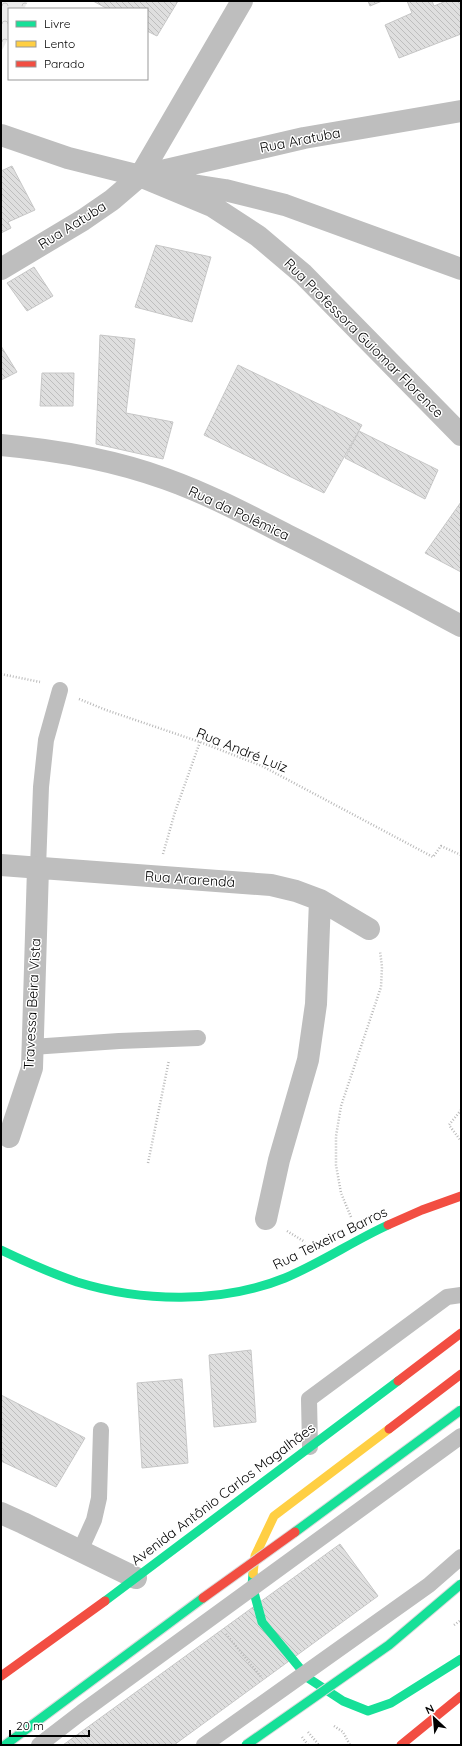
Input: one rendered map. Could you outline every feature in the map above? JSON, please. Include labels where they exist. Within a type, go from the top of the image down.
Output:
[{"type":"main road","name":"Rua Teixeira Barros","points":[[1,1250],[48,1271],[88,1285],[171,1297],[208,1296],[246,1290],[284,1278],[330,1256],[385,1226],[432,1206],[461,1196]]},
{"type":"main road","name":"Avenida Antônio Carlos Magalhães","points":[[1,1676],[136,1578],[461,1333]]},
{"type":"main road","points":[[461,1374],[274,1516],[255,1556],[252,1585],[262,1622],[308,1678],[343,1701],[368,1711],[391,1703],[461,1659]]},
{"type":"main road","points":[[5,1745],[68,1696],[340,1500],[461,1410]]},
{"type":"main road","points":[[246,1745],[389,1645],[461,1584]]},
{"type":"main road","points":[[401,1745],[461,1696]]},
{"type":"street","points":[[242,1],[140,176],[225,190],[285,205],[461,269]]},
{"type":"street","name":"Rua Aratuba","points":[[140,176],[304,138],[461,111]]},
{"type":"street","name":"Rua Professora Guiomar Florence","points":[[1,136],[68,158],[140,176],[212,206],[258,236],[303,274],[461,435]]},
{"type":"street","name":"Rua Aatuba","points":[[1,269],[83,220],[112,200],[140,176]]},
{"type":"street","name":"Rua da Polêmica","points":[[1,445],[36,448],[94,459],[166,479],[239,511],[369,576],[461,626]]},
{"type":"street","name":"Rua Ararendá","points":[[1,865],[271,885],[296,891],[320,900],[369,929]]},
{"type":"street","name":"Travessa Beira Vista","points":[[9,1137],[32,1068],[38,868]]},
{"type":"street","points":[[266,1219],[279,1160],[308,1060],[316,1004],[320,900]]},
{"type":"street","points":[[1,1513],[136,1578]]},
{"type":"lane","points":[[38,868],[41,787],[46,740],[60,690]]},
{"type":"lane","points":[[32,1047],[119,1041],[198,1038]]},
{"type":"lane","points":[[310,1446],[309,1399],[447,1297],[461,1295]]},
{"type":"lane","points":[[80,1550],[94,1520],[99,1498],[101,1430]]},
{"type":"lane","points":[[39,1745],[461,1436]]},
{"type":"lane","points":[[204,1745],[429,1585],[461,1557]]},
{"type":"path","name":"Rua André Luiz","points":[[1,674],[44,683],[106,710],[200,742],[262,766],[433,857],[441,846],[461,855]]},
{"type":"path","points":[[156,876],[200,742]]},
{"type":"path","points":[[361,1239],[341,1193],[336,1165],[336,1136],[341,1106],[381,987],[382,967],[379,948],[369,929]]},
{"type":"path","points":[[148,1163],[173,1039]]},
{"type":"path","points":[[461,1110],[449,1125],[461,1141]]},
{"type":"path","points":[[266,1219],[330,1256]]},
{"type":"path","points":[[222,1630],[263,1680]]},
{"type":"path","points":[[302,1737],[308,1745]]},
{"type":"green space","points":[[1,1],[28,1],[24,8],[8,8],[8,39],[1,52]]},
{"type":"building","points":[[93,1],[178,1],[157,36],[148,32],[148,8],[106,8]]},
{"type":"building","points":[[368,1],[382,1],[370,6]]},
{"type":"building","points":[[407,1],[432,1],[434,6],[446,1],[461,1],[461,34],[399,58],[385,25],[412,13]]},
{"type":"building","points":[[12,166],[35,210],[8,222],[11,228],[1,233],[1,171]]},
{"type":"building","points":[[156,245],[211,257],[192,322],[135,307]]},
{"type":"building","points":[[34,267],[53,296],[27,311],[7,283]]},
{"type":"building","points":[[100,335],[135,339],[126,413],[173,422],[163,459],[96,444]]},
{"type":"building","points":[[1,346],[17,372],[1,380]]},
{"type":"building","points":[[238,365],[362,425],[324,493],[204,435]]},
{"type":"building","points":[[42,373],[74,373],[73,406],[40,406]]},
{"type":"building","points":[[359,431],[438,470],[425,499],[345,458]]},
{"type":"building","points":[[461,502],[461,572],[425,553]]},
{"type":"building","points":[[251,1350],[256,1422],[214,1427],[209,1355]]},
{"type":"building","points":[[182,1379],[188,1463],[142,1468],[137,1383]]},
{"type":"building","points":[[1,1395],[85,1438],[56,1487],[1,1461]]},
{"type":"building","points":[[340,1544],[378,1596],[174,1745],[63,1745]]},
{"type":"traffic: fast","points":[[1,1250],[58,1275],[102,1289],[155,1296],[208,1296],[235,1292],[285,1278],[311,1266],[388,1225]]},
{"type":"traffic: fast","points":[[105,1601],[398,1381]]},
{"type":"traffic: fast","points":[[295,1532],[461,1410]]},
{"type":"traffic: fast","points":[[253,1574],[252,1585],[262,1622],[308,1678],[343,1701],[368,1711],[391,1703],[461,1659]]},
{"type":"traffic: fast","points":[[246,1745],[389,1645],[461,1584]]},
{"type":"traffic: fast","points":[[5,1745],[203,1598]]},
{"type":"traffic: slow","points":[[253,1574],[255,1556],[274,1516],[389,1429]]},
{"type":"traffic: jam","points":[[388,1225],[422,1210],[461,1196]]},
{"type":"traffic: jam","points":[[398,1381],[461,1333]]},
{"type":"traffic: jam","points":[[389,1429],[461,1374]]},
{"type":"traffic: jam","points":[[203,1598],[295,1532]]},
{"type":"traffic: jam","points":[[1,1676],[105,1601]]},
{"type":"traffic: jam","points":[[401,1745],[461,1696]]}]
